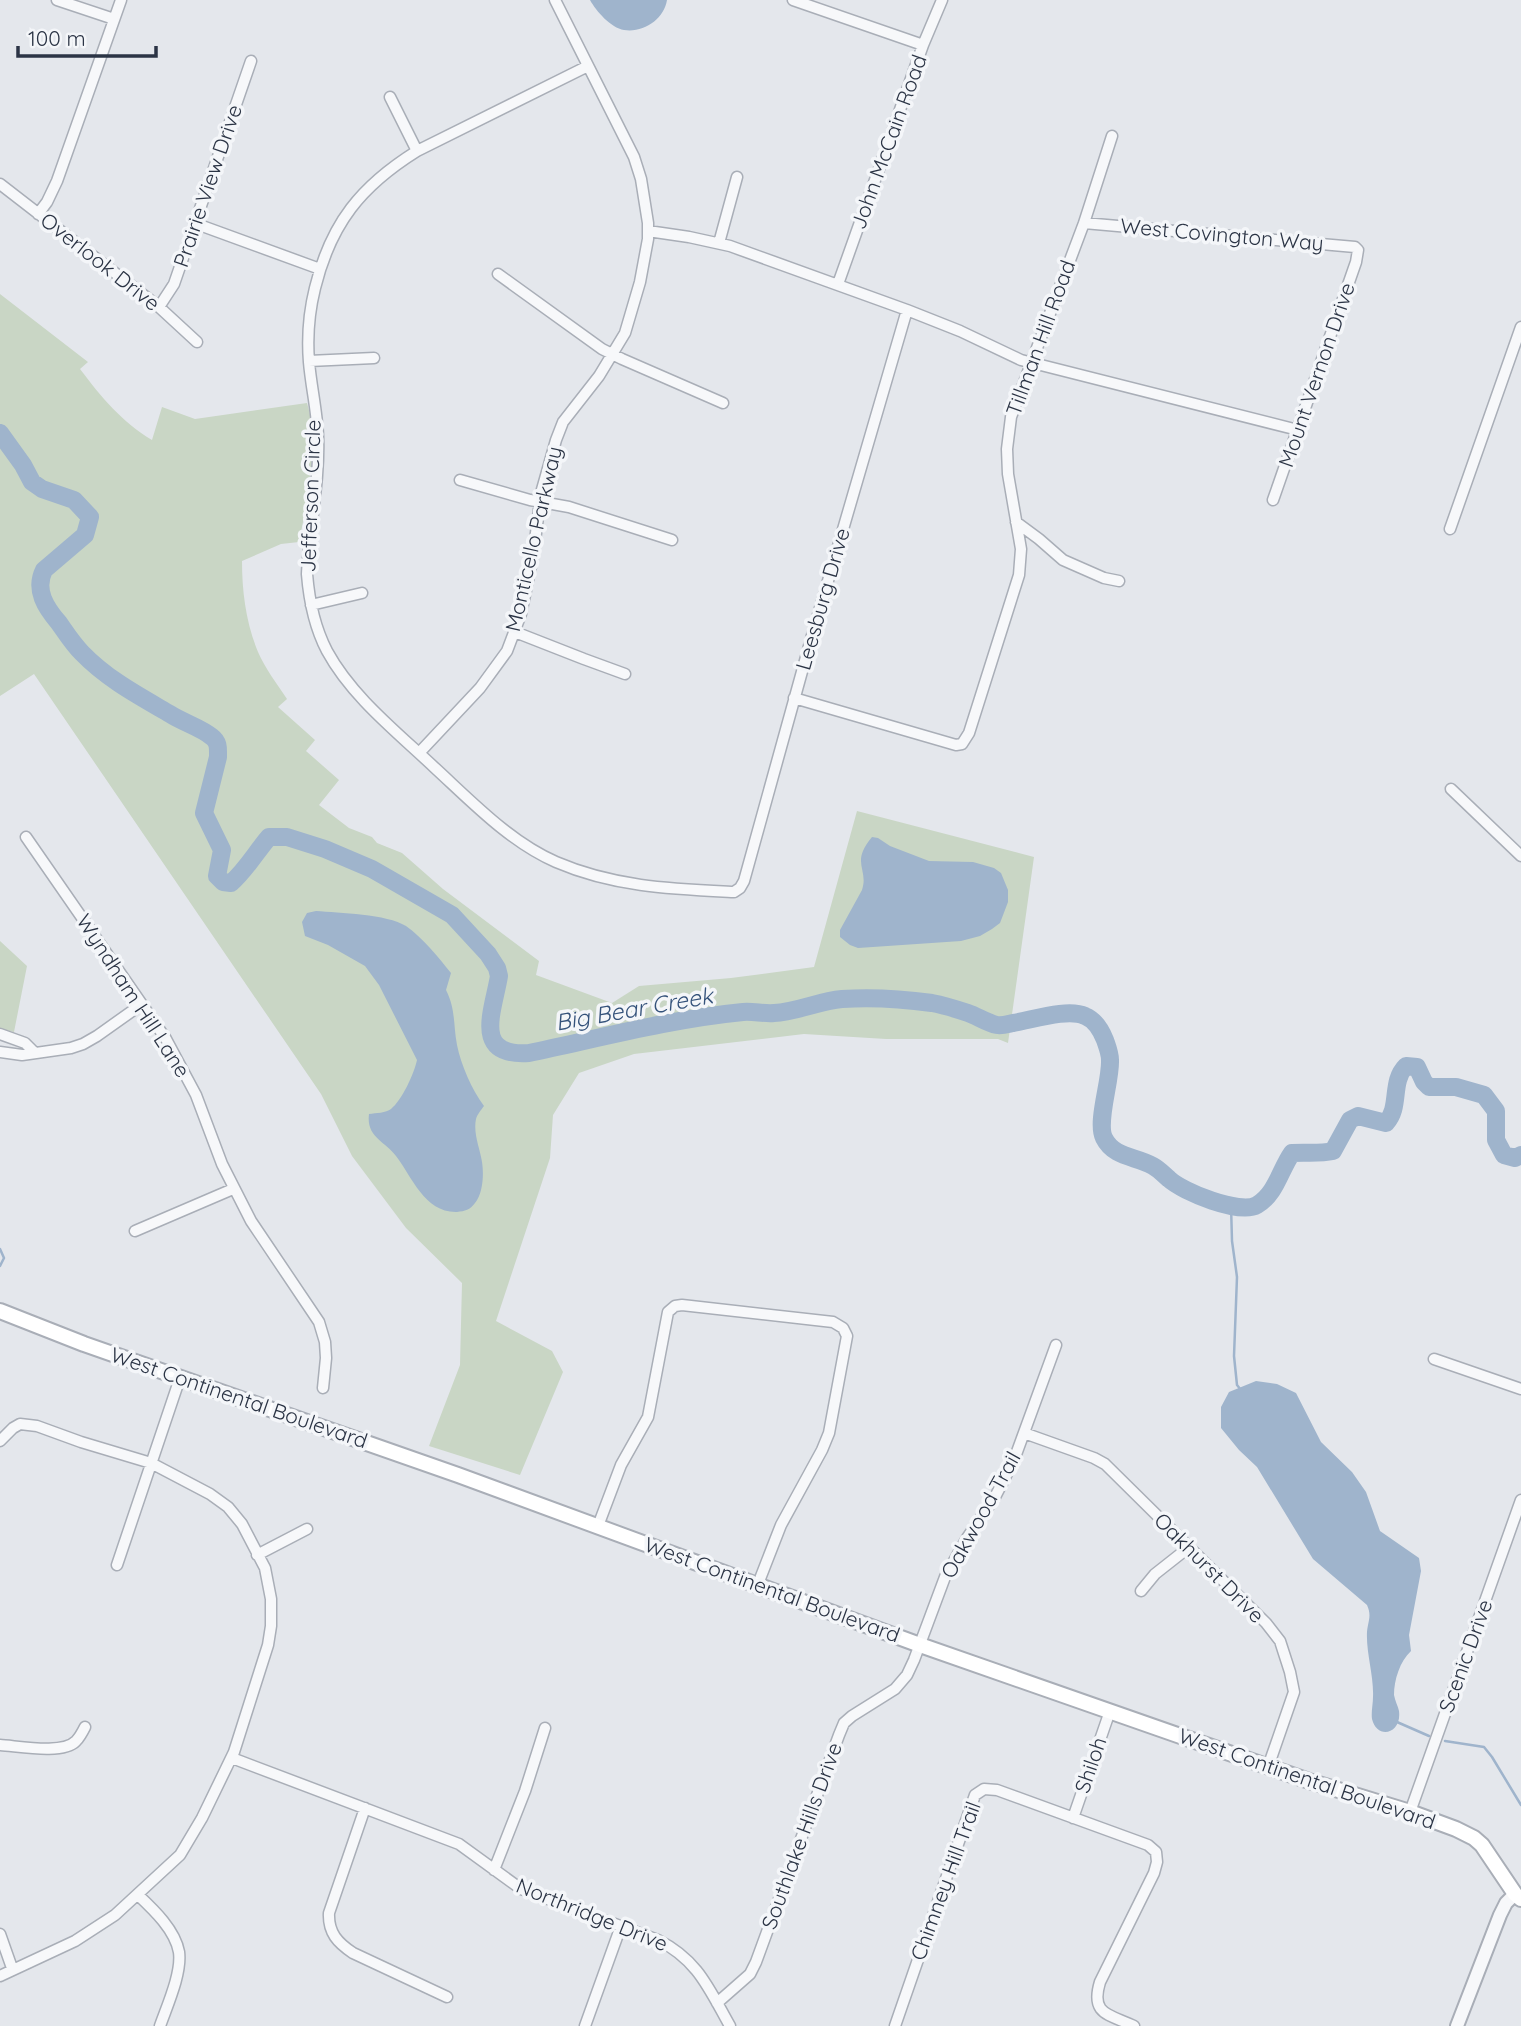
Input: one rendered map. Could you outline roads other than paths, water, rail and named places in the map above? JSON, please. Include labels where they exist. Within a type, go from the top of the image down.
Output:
[{"type":"main road","name":"West Continental Boulevard","points":[[3,1312],[83,1344],[458,1475],[920,1645],[1455,1829],[1482,1845],[1518,1896]]},
{"type":"street","points":[[57,0],[114,19]]},
{"type":"street","points":[[38,214],[57,181],[121,0]]},
{"type":"street","name":"Monticello Parkway","points":[[419,753],[480,688],[507,651],[515,632],[533,556],[540,502],[563,422],[599,376],[625,333],[640,282],[648,231],[641,179],[634,157],[555,0]]},
{"type":"street","points":[[793,0],[923,45]]},
{"type":"street","name":"John McCain Road","points":[[838,284],[923,45],[942,0]]},
{"type":"street","name":"Prairie View Drive","points":[[159,307],[174,284],[251,61]]},
{"type":"street","name":"Jefferson Circle","points":[[588,66],[417,151],[383,175],[352,206],[329,243],[320,268],[309,317],[309,361],[318,436],[307,574],[311,605],[326,649],[338,668],[381,718],[483,812],[528,847],[557,863],[634,886],[734,892],[740,888]]},
{"type":"street","points":[[390,97],[417,151]]},
{"type":"street","name":"Tillman Hill Road","points":[[794,698],[956,745],[962,744],[969,733],[1019,575],[1021,549],[1008,474],[1007,449],[1011,417],[1084,223],[1112,136]]},
{"type":"street","points":[[719,243],[737,177]]},
{"type":"street","name":"Overlook Drive","points":[[0,184],[159,307],[197,342]]},
{"type":"street","points":[[194,223],[320,268]]},
{"type":"street","name":"West Covington Way","points":[[1084,223],[1355,247],[1358,250]]},
{"type":"street","points":[[648,231],[719,243],[838,284],[1031,362],[1298,430]]},
{"type":"street","name":"Mount Vernon Drive","points":[[1273,500],[1358,250]]},
{"type":"street","points":[[498,274],[612,355],[723,403]]},
{"type":"street","name":"Leesburg Drive","points":[[740,888],[906,310]]},
{"type":"street","points":[[1450,529],[1520,332]]},
{"type":"street","points":[[309,361],[374,358]]},
{"type":"street","points":[[460,480],[540,502],[569,507],[672,540]]},
{"type":"street","points":[[1016,522],[1063,560],[1104,578],[1119,581]]},
{"type":"street","points":[[311,605],[362,593]]},
{"type":"street","points":[[515,632],[625,674]]},
{"type":"street","points":[[1451,789],[1521,856]]},
{"type":"street","name":"Wyndham Hill Lane","points":[[26,837],[183,1066],[233,1189],[251,1221],[319,1322],[326,1342],[323,1388]]},
{"type":"street","points":[[0,1052],[22,1055],[83,1044],[142,1004]]},
{"type":"street","points":[[0,1034],[25,1043],[35,1053]]},
{"type":"street","points":[[135,1231],[233,1189]]},
{"type":"street","points":[[598,1526],[621,1465],[648,1417],[668,1312],[671,1308],[682,1306],[833,1322],[843,1328],[848,1336],[833,1420],[822,1450],[781,1525],[758,1584]]},
{"type":"street","name":"Oakwood Trail","points":[[920,1645],[945,1577],[995,1497],[1014,1460],[1056,1345]]},
{"type":"street","points":[[1434,1359],[1521,1389]]},
{"type":"street","points":[[117,1565],[180,1378]]},
{"type":"street","points":[[0,1441],[13,1427],[20,1424],[37,1426],[81,1443],[151,1463],[210,1494],[228,1507],[242,1524],[265,1568],[271,1626],[268,1645],[232,1758],[180,1856],[115,1915],[75,1941],[12,1968],[0,1976]]},
{"type":"street","name":"Oakhurst Drive","points":[[1024,1433],[1105,1464],[1266,1623],[1280,1642],[1294,1692],[1268,1766]]},
{"type":"street","name":"Scenic Drive","points":[[1410,1812],[1521,1500]]},
{"type":"street","points":[[257,1555],[307,1529]]},
{"type":"street","points":[[1141,1591],[1155,1574],[1188,1548]]},
{"type":"street","name":"Southlake Hills Drive","points":[[717,2003],[750,1974],[757,1962],[844,1723],[895,1689],[907,1675],[920,1645]]},
{"type":"street","name":"Shiloh","points":[[1073,1818],[1110,1711]]},
{"type":"street","points":[[0,1745],[48,1749],[63,1747],[76,1741],[85,1727]]},
{"type":"street","points":[[494,1870],[525,1791],[545,1728]]},
{"type":"street","name":"Northridge Drive","points":[[232,1758],[460,1844],[529,1892],[674,1948],[698,1970],[730,2026]]},
{"type":"street","name":"Chimney Hill Trail","points":[[895,2026],[979,1791],[997,1790],[1073,1818]]},
{"type":"street","points":[[365,1808],[329,1913],[332,1932],[341,1945],[353,1953],[447,1997]]},
{"type":"street","points":[[1073,1818],[1148,1845],[1156,1852],[1154,1873],[1100,1982],[1096,1997],[1104,2012],[1135,2026]]},
{"type":"street","points":[[138,1895],[157,1913],[179,1952],[176,1978],[160,2026]]},
{"type":"street","points":[[1457,2026],[1500,1915],[1506,1903],[1518,1896]]},
{"type":"street","points":[[585,2026],[621,1926]]},
{"type":"street","points":[[0,1934],[12,1968]]},
{"type":"water","points":[[590,0],[667,0],[662,13],[652,23],[639,29],[624,30],[609,23]]},
{"type":"water","points":[[872,837],[929,861],[973,862],[994,868],[1001,873],[1008,890],[1008,902],[1000,923],[980,936],[961,941],[858,948],[850,945],[840,937],[840,930],[862,890],[862,853]]},
{"type":"water","points":[[316,911],[362,915],[398,922],[418,936],[451,973],[446,990],[453,1011],[459,1053],[471,1085],[484,1106],[475,1125],[483,1167],[482,1184],[478,1199],[467,1210],[446,1211],[436,1207],[420,1192],[396,1156],[370,1128],[369,1114],[386,1111],[395,1105],[407,1086],[417,1060],[379,985],[365,966],[328,945],[305,936],[302,922],[307,913]]},
{"type":"water","points":[[1256,1381],[1277,1384],[1296,1393],[1321,1442],[1352,1472],[1366,1492],[1380,1531],[1419,1558],[1421,1571],[1409,1635],[1411,1651],[1396,1677],[1394,1695],[1399,1719],[1397,1725],[1388,1732],[1379,1730],[1372,1719],[1373,1689],[1367,1640],[1367,1605],[1313,1559],[1257,1467],[1221,1428],[1221,1407],[1229,1392]]},
{"type":"waterway","name":"Big Bear Creek","points":[[0,433],[32,482],[42,489],[74,500],[90,517],[85,535],[44,570],[41,577],[41,592],[50,611],[79,650],[102,671],[216,741],[218,757],[204,813],[222,850],[217,876],[223,882],[231,883],[269,837],[287,837],[325,849],[372,869],[452,915],[488,954],[497,968],[499,976],[490,1030],[499,1048],[529,1053],[689,1019],[743,1012],[783,1012],[842,999],[932,1003],[999,1025],[1069,1013],[1089,1018],[1103,1036],[1109,1052],[1110,1069],[1102,1122],[1102,1131],[1108,1145],[1119,1153],[1153,1166],[1186,1190],[1212,1201],[1238,1207],[1257,1205],[1269,1195],[1292,1153],[1333,1151],[1350,1120],[1358,1116],[1386,1123],[1393,1110],[1398,1079],[1406,1066],[1417,1067],[1429,1087],[1456,1087],[1484,1095],[1496,1111],[1496,1140],[1504,1155],[1515,1158],[1521,1155]]},
{"type":"waterway","points":[[1231,1205],[1237,1277],[1234,1356],[1237,1385],[1241,1390]]},
{"type":"waterway","points":[[0,1249],[4,1258],[0,1266]]},
{"type":"waterway","points":[[1397,1722],[1429,1736]]},
{"type":"waterway","points":[[1445,1741],[1484,1747],[1521,1805]]}]
